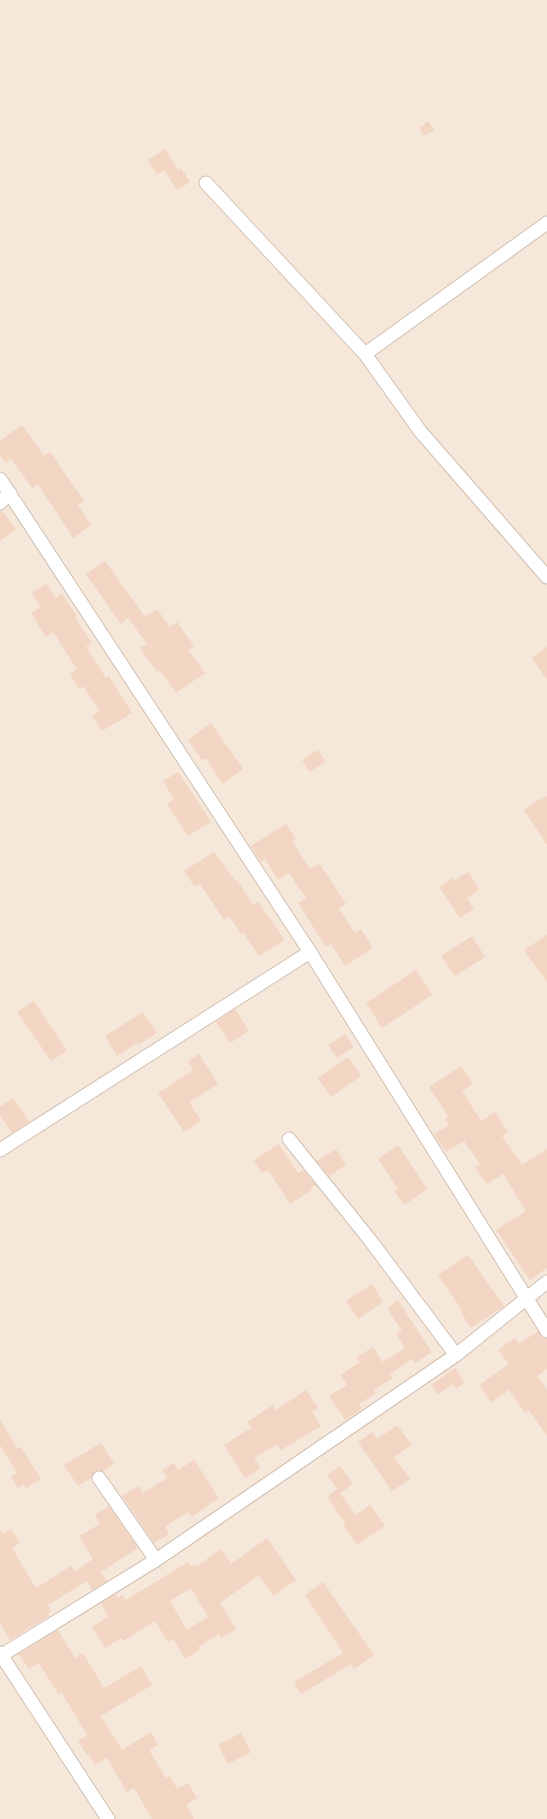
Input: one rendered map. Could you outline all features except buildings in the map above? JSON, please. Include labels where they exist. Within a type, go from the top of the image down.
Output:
[{"type":"street","points":[[206,183],[365,354],[420,431],[547,577]]},
{"type":"street","points":[[365,354],[547,223]]},
{"type":"street","points":[[0,479],[123,669],[310,952],[547,1331]]},
{"type":"street","points":[[0,502],[10,493]]},
{"type":"street","points":[[0,1150],[310,952]]},
{"type":"street","points":[[289,1140],[370,1240],[456,1355]]},
{"type":"street","points":[[108,1819],[1,1654],[156,1560],[456,1355],[526,1297],[547,1282]]},
{"type":"street","points":[[99,1478],[156,1560]]},
{"type":"shaded area","points":[[0,0],[547,0],[547,1819],[0,1819]]}]
